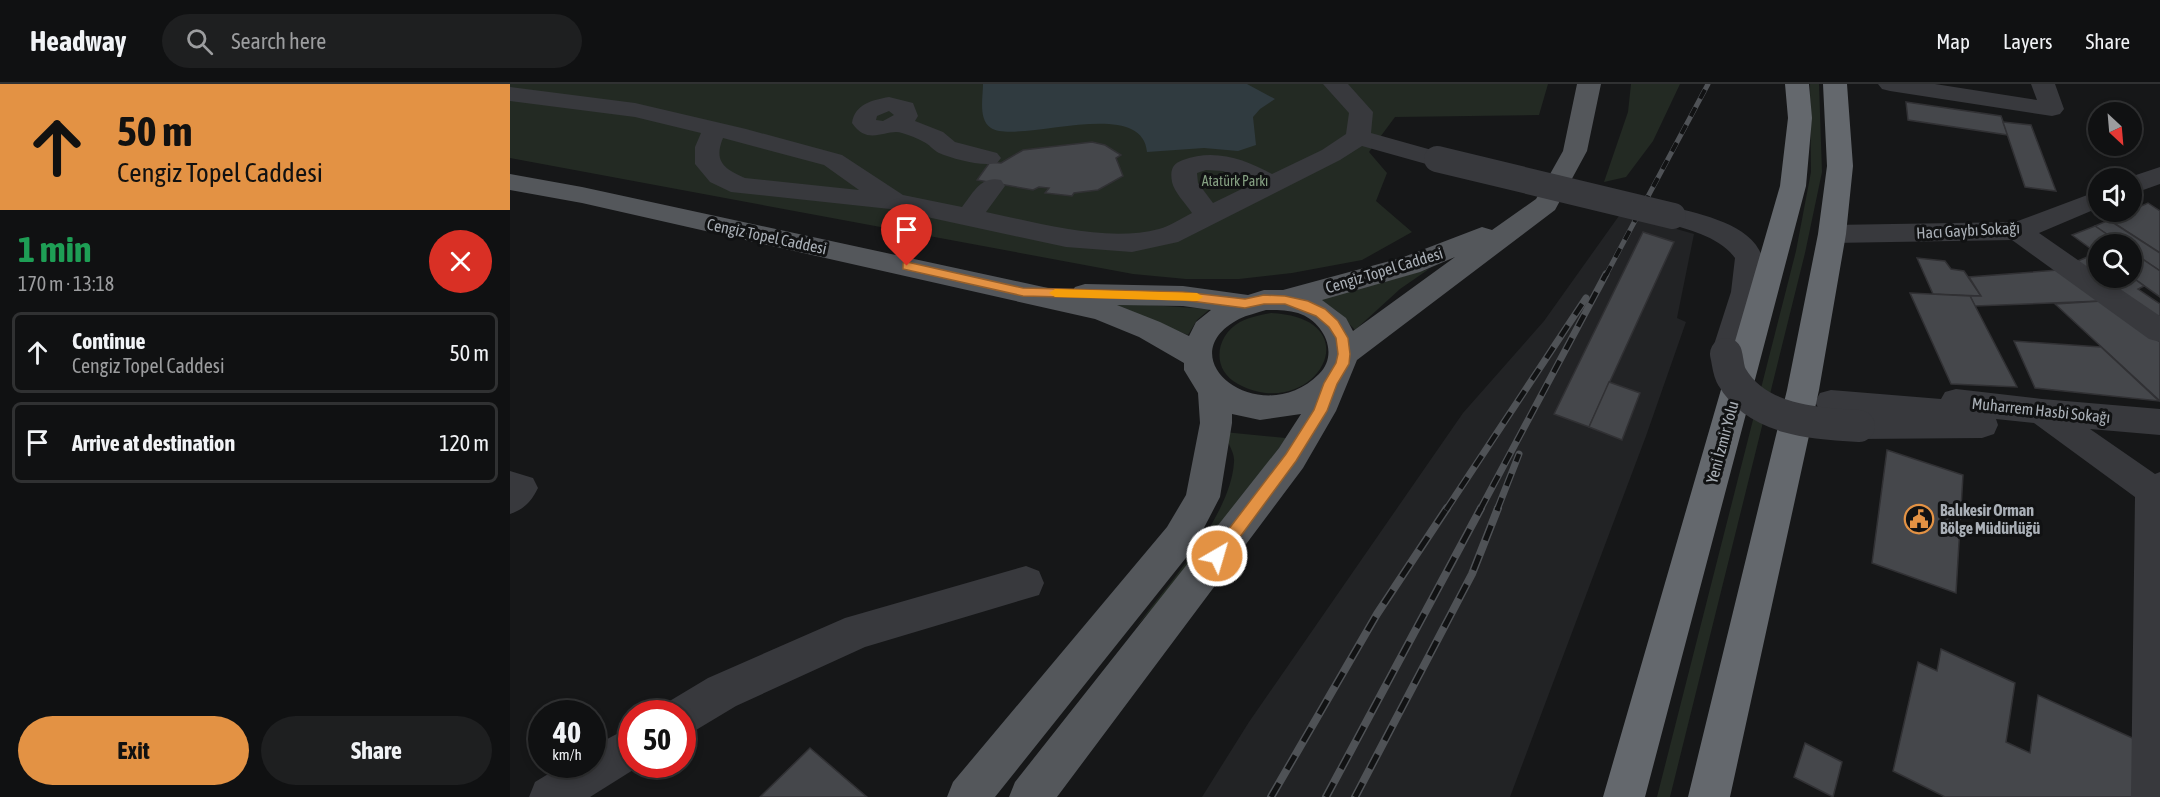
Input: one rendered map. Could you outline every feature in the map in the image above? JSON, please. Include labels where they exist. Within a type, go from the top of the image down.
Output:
[{"type":"highway","name":"Yeni İzmir Yolu","points":[[1624,797],[1793,186],[1800,118],[1797,84]]},
{"type":"highway","points":[[1709,797],[1803,390],[1832,234],[1840,166],[1834,84]]},
{"type":"main road","name":"Cengiz Topel Caddesi","points":[[1214,391],[1231,401],[1252,407],[1274,408],[1296,404],[1315,396],[1337,368],[1545,204],[1575,151],[1589,84]]},
{"type":"main road","name":"Cengiz Topel Caddesi","points":[[510,182],[605,200],[1100,310],[1137,322],[1168,336],[1196,356],[1198,343],[1210,325],[1229,310],[1264,300],[1285,300],[1304,304],[1321,312],[1334,324],[1342,338],[1337,368]]},
{"type":"main road","name":"Cengiz Topel Caddesi","points":[[1285,300],[1410,265],[1462,245],[1545,204]]},
{"type":"main road","name":"Cengiz Topel Caddesi","points":[[1023,292],[1191,297],[1245,304]]},
{"type":"main road","points":[[968,797],[1180,537],[1203,497],[1216,423],[1214,391],[1204,381],[1198,369],[1196,356]]},
{"type":"main road","points":[[1030,797],[1284,466],[1320,411],[1337,368]]},
{"type":"street","points":[[1335,84],[1361,112],[1358,137]]},
{"type":"street","points":[[1890,84],[2052,109],[2043,84]]},
{"type":"street","points":[[519,95],[635,110],[715,129],[860,128],[889,104],[905,108],[906,116],[898,123],[934,137],[946,147],[988,158]]},
{"type":"street","points":[[860,128],[869,187],[895,202]]},
{"type":"street","points":[[715,129],[707,147],[708,164],[720,176],[740,186],[895,202],[1066,238],[1132,243],[1168,236],[1330,155],[1358,137],[1437,159],[1673,216],[1737,242],[1749,256],[1749,267],[1739,314],[1726,354],[1731,376],[1749,396],[1778,414],[1820,424],[1982,425],[1979,415],[1831,402]]},
{"type":"street","points":[[1208,216],[1185,184],[1184,169],[1198,161],[1217,161],[1251,172],[1272,185]]},
{"type":"street","points":[[2142,182],[2160,175]]},
{"type":"street","points":[[969,217],[992,186]]},
{"type":"street","name":"Hacı Gaybı Sokağı","points":[[1832,234],[2018,231],[2088,204]]},
{"type":"street","points":[[2018,231],[2160,331]]},
{"type":"street","name":"Muharrem Hasbi Sokağı","points":[[1921,397],[2042,412],[2160,422]]},
{"type":"street","points":[[2042,412],[2157,491],[2152,797]]},
{"type":"street","points":[[510,485],[521,488],[510,499]]},
{"type":"street","points":[[696,708],[722,692],[859,631],[1026,583]]},
{"type":"street","points":[[550,797],[618,756]]},
{"type":"shaded area","points":[[983,84],[1247,84],[1275,99],[1253,117],[1256,145],[1238,151],[1204,148],[1147,152],[1140,135],[1124,127],[1103,124],[1077,125],[1005,132],[991,128],[984,120]]},
{"type":"shaded area","points":[[1621,213],[1694,234],[1677,318],[1686,322],[1646,436],[1510,797],[1202,797],[1249,722],[1463,413],[1544,321]]},
{"type":"green space","name":"Atatürk Parkı","points":[[510,84],[1548,84],[1539,115],[1395,117],[1369,152],[1387,173],[1376,201],[1412,232],[1362,260],[1292,273],[1239,279],[1186,279],[1133,274],[510,158]]},
{"type":"green space","points":[[1631,84],[1680,84],[1653,141],[1626,177],[1604,182],[1628,112]]},
{"type":"green space","points":[[1810,84],[1819,84],[1822,172],[1805,253],[1670,797],[1657,797],[1796,251],[1811,172]]},
{"type":"green space","points":[[1429,269],[1400,289],[1355,330],[1337,311],[1318,300]]},
{"type":"green space","points":[[1104,302],[1210,309],[1197,320],[1188,335]]},
{"type":"green space","points":[[1271,313],[1303,319],[1320,332],[1326,348],[1322,366],[1309,381],[1290,391],[1266,393],[1238,384],[1229,378],[1220,362],[1221,344],[1232,328],[1240,322]]},
{"type":"green space","points":[[1224,432],[1286,438],[1214,539],[1136,627],[1196,549],[1222,505],[1234,462]]},
{"type":"building","points":[[1906,102],[2001,116],[2008,135],[1908,120]]},
{"type":"building","points":[[2003,122],[2031,125],[2056,191],[2025,187]]},
{"type":"building","points":[[1092,142],[1105,145],[1121,155],[1116,158],[1123,176],[1098,190],[1074,193],[1072,196],[1045,193],[1049,188],[1039,187],[1033,190],[977,180],[990,162],[1001,163],[1023,150]]},
{"type":"building","points":[[2148,203],[2160,211],[2160,253],[2142,241],[2142,234],[2131,234],[2112,222],[2142,222],[2142,206]]},
{"type":"building","points":[[2112,222],[2131,234],[2107,234],[2095,226]]},
{"type":"building","points":[[2095,226],[2107,234],[2088,234],[2088,247],[2072,235]]},
{"type":"building","points":[[1643,232],[1674,242],[1589,427],[1554,414]]},
{"type":"building","points":[[2142,241],[2160,253],[2160,271],[2142,259]]},
{"type":"building","points":[[2088,257],[2088,273],[2073,263]]},
{"type":"building","points":[[1917,258],[1945,261],[1951,269],[1964,271],[1981,296],[1933,294]]},
{"type":"building","points":[[2142,259],[2160,271],[2160,297],[2142,284]]},
{"type":"building","points":[[2058,270],[2102,301],[1975,306],[1970,296],[1981,296],[1969,277]]},
{"type":"building","points":[[2110,288],[2140,288],[2138,289],[2160,304],[2160,316],[2155,318]]},
{"type":"building","points":[[1910,293],[1970,296],[2017,387],[1951,384]]},
{"type":"building","points":[[2102,301],[2160,342],[2160,401],[2055,304]]},
{"type":"building","points":[[2014,341],[2101,347],[2159,401],[2035,388]]},
{"type":"building","points":[[1609,382],[1640,393],[1622,440],[1589,427]]},
{"type":"building","name":"Balıkesir Orman Bölge Müdürlüğü","points":[[1887,450],[1963,475],[1956,593],[1872,563]]},
{"type":"building","points":[[1941,649],[2015,683],[2006,742],[2030,753],[2038,695],[2150,746],[2147,797],[1945,797],[1893,771],[1918,662],[1937,671]]},
{"type":"building","points":[[1805,743],[1842,762],[1833,797],[1794,777]]},
{"type":"building","points":[[810,748],[867,797],[760,797]]},
{"type":"railway","points":[[1606,275],[1708,84]]},
{"type":"railway","points":[[1480,510],[1606,274]]},
{"type":"railway","points":[[1446,510],[1586,298]]},
{"type":"railway","points":[[1497,510],[1519,454]]},
{"type":"railway","points":[[1271,797],[1377,614],[1447,508]]},
{"type":"railway","points":[[1326,797],[1481,508]]},
{"type":"railway","points":[[1355,797],[1472,574],[1498,508]]},
{"type":"slow traffic","points":[[1055,293],[1197,297]]},
{"type":"place","name":"Balıkesir Orman Bölge Müdürlüğü","points":[[1919,519]]},
{"type":"route","points":[[907,266],[1023,292],[1183,296],[1245,304],[1264,300],[1285,300],[1304,304],[1321,312],[1334,324],[1342,338],[1344,354],[1342,364],[1330,383],[1320,411],[1291,458],[1217,556]]}]
